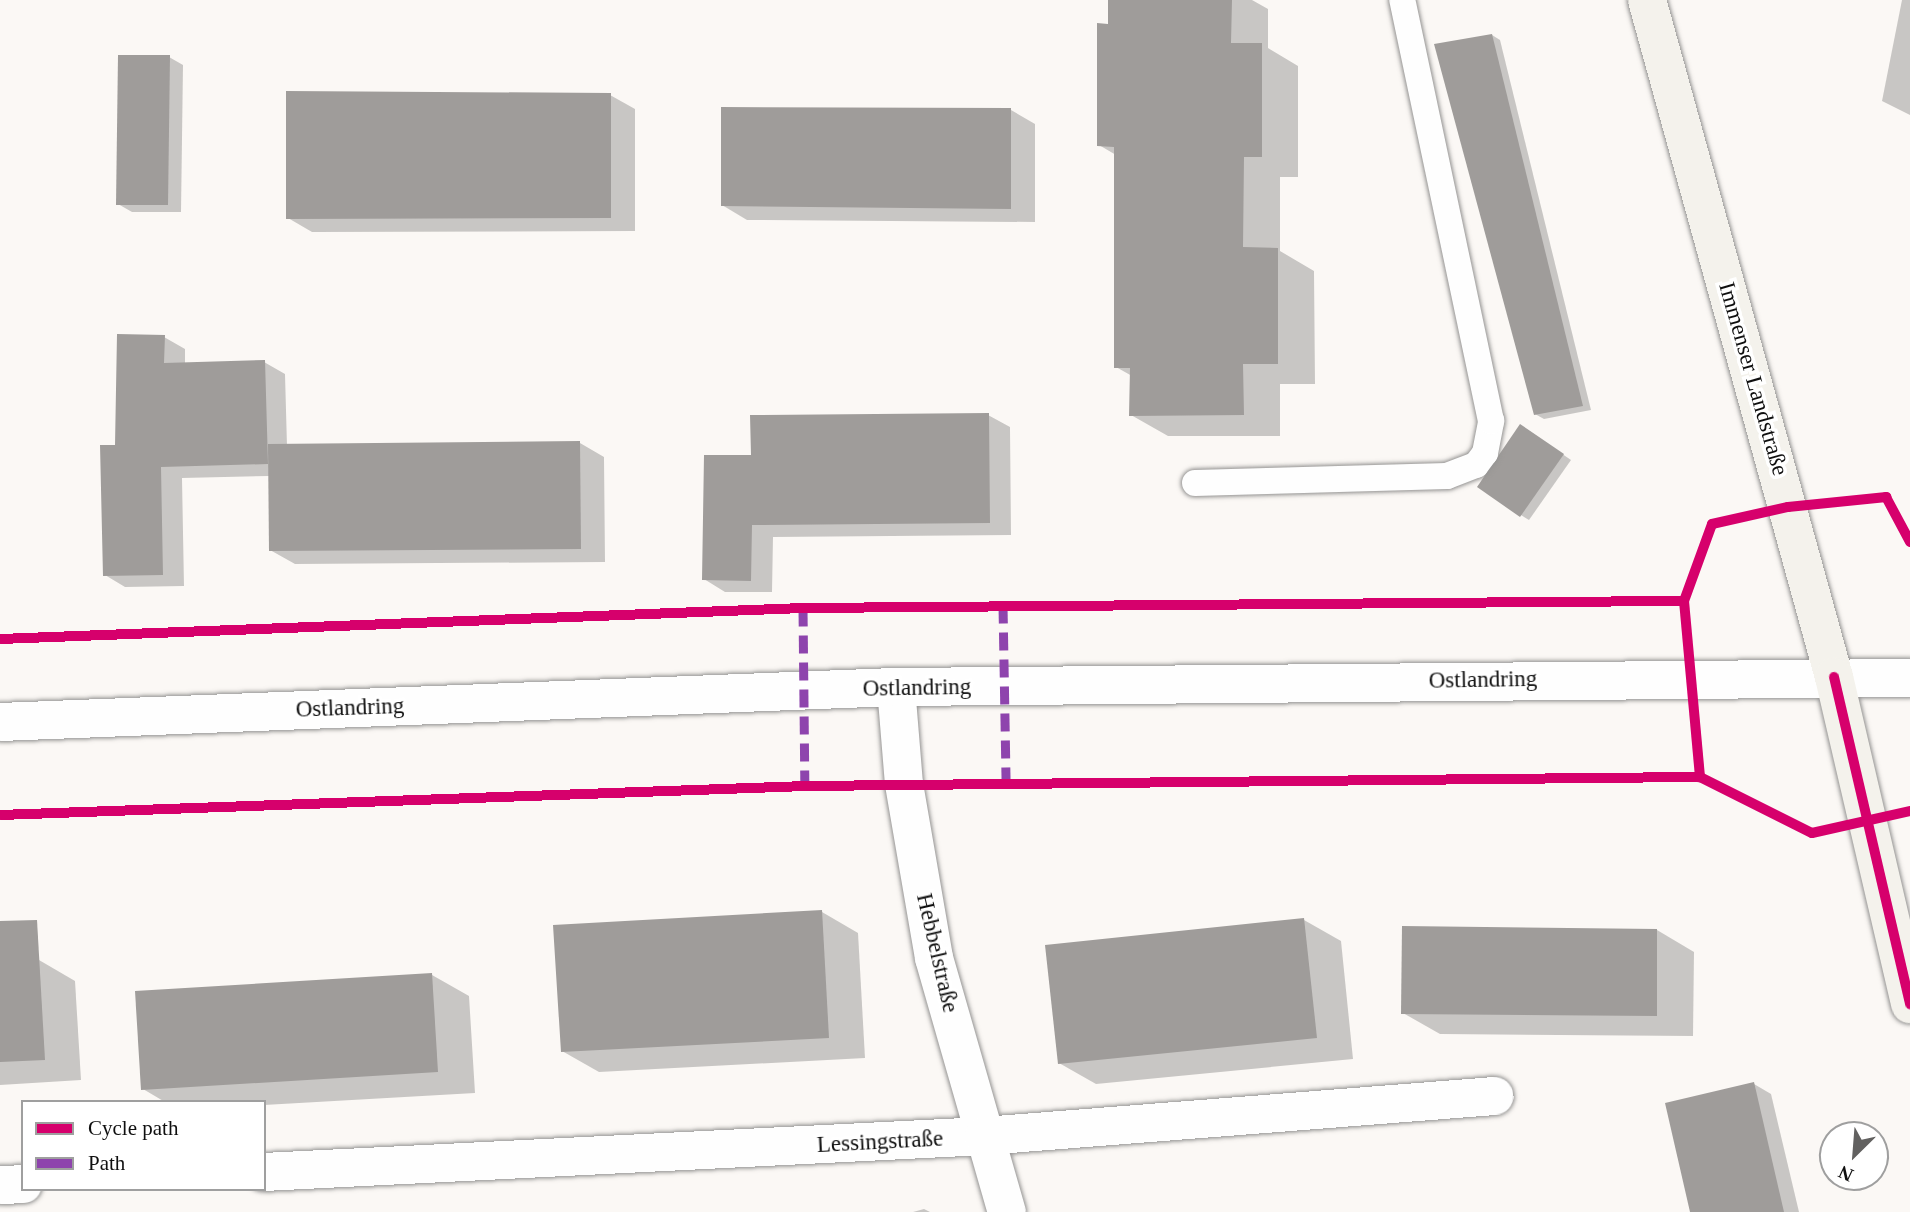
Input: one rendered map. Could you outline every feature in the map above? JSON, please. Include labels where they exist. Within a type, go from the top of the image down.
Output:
[{"type":"main road","name":"Immenser Landstraße","points":[[1647,0],[1834,677],[1910,1004]]},
{"type":"street","name":"Ostlandring","points":[[0,722],[895,687],[1910,678]]},
{"type":"street","name":"Hebbelstraße","points":[[895,687],[904,784],[934,958],[1007,1212]]},
{"type":"street","name":"Lessingstraße","points":[[266,1172],[984,1136],[1494,1096]]},
{"type":"street","points":[[0,1185],[21,1184]]},
{"type":"lane","points":[[1195,484],[1447,476],[1476,465],[1485,453],[1491,421],[1402,0]]},
{"type":"building","points":[[1108,0],[1232,0],[1231,43],[1262,43],[1262,157],[1244,157],[1243,247],[1278,248],[1278,364],[1243,364],[1244,415],[1129,416],[1130,368],[1114,368],[1114,147],[1097,146],[1097,23],[1108,24]]},
{"type":"building","points":[[1492,34],[1583,406],[1534,415],[1434,44]]},
{"type":"building","points":[[118,55],[170,55],[168,205],[116,205]]},
{"type":"building","points":[[286,91],[611,93],[611,218],[286,219]]},
{"type":"building","points":[[721,107],[1011,108],[1011,209],[721,206]]},
{"type":"building","points":[[117,334],[165,335],[164,363],[265,360],[268,464],[161,467],[163,575],[103,576],[100,445],[115,445]]},
{"type":"building","points":[[989,413],[990,523],[752,525],[751,581],[702,580],[704,455],[751,455],[750,415]]},
{"type":"building","points":[[1520,424],[1564,454],[1520,517],[1477,487]]},
{"type":"building","points":[[580,441],[581,549],[269,551],[268,444]]},
{"type":"building","points":[[822,910],[829,1038],[561,1052],[553,925]]},
{"type":"building","points":[[1304,918],[1317,1038],[1058,1064],[1045,945]]},
{"type":"building","points":[[37,920],[45,1060],[0,1062],[0,921]]},
{"type":"building","points":[[1402,926],[1657,929],[1657,1016],[1401,1014]]},
{"type":"building","points":[[432,973],[438,1072],[141,1090],[135,991]]},
{"type":"building","points":[[1754,1082],[1784,1212],[1690,1212],[1665,1103]]},
{"type":"marked path","points":[[1003,605],[1006,785]]},
{"type":"marked path","points":[[803,608],[805,786]]},
{"type":"cycle path","points":[[0,639],[803,608],[1684,601],[1712,524],[1788,507],[1886,497],[1910,542]]},
{"type":"cycle path","points":[[1684,601],[1700,777]]},
{"type":"cycle path","points":[[1834,677],[1910,1004]]},
{"type":"cycle path","points":[[0,815],[805,786],[1700,777],[1812,833],[1910,811]]}]
